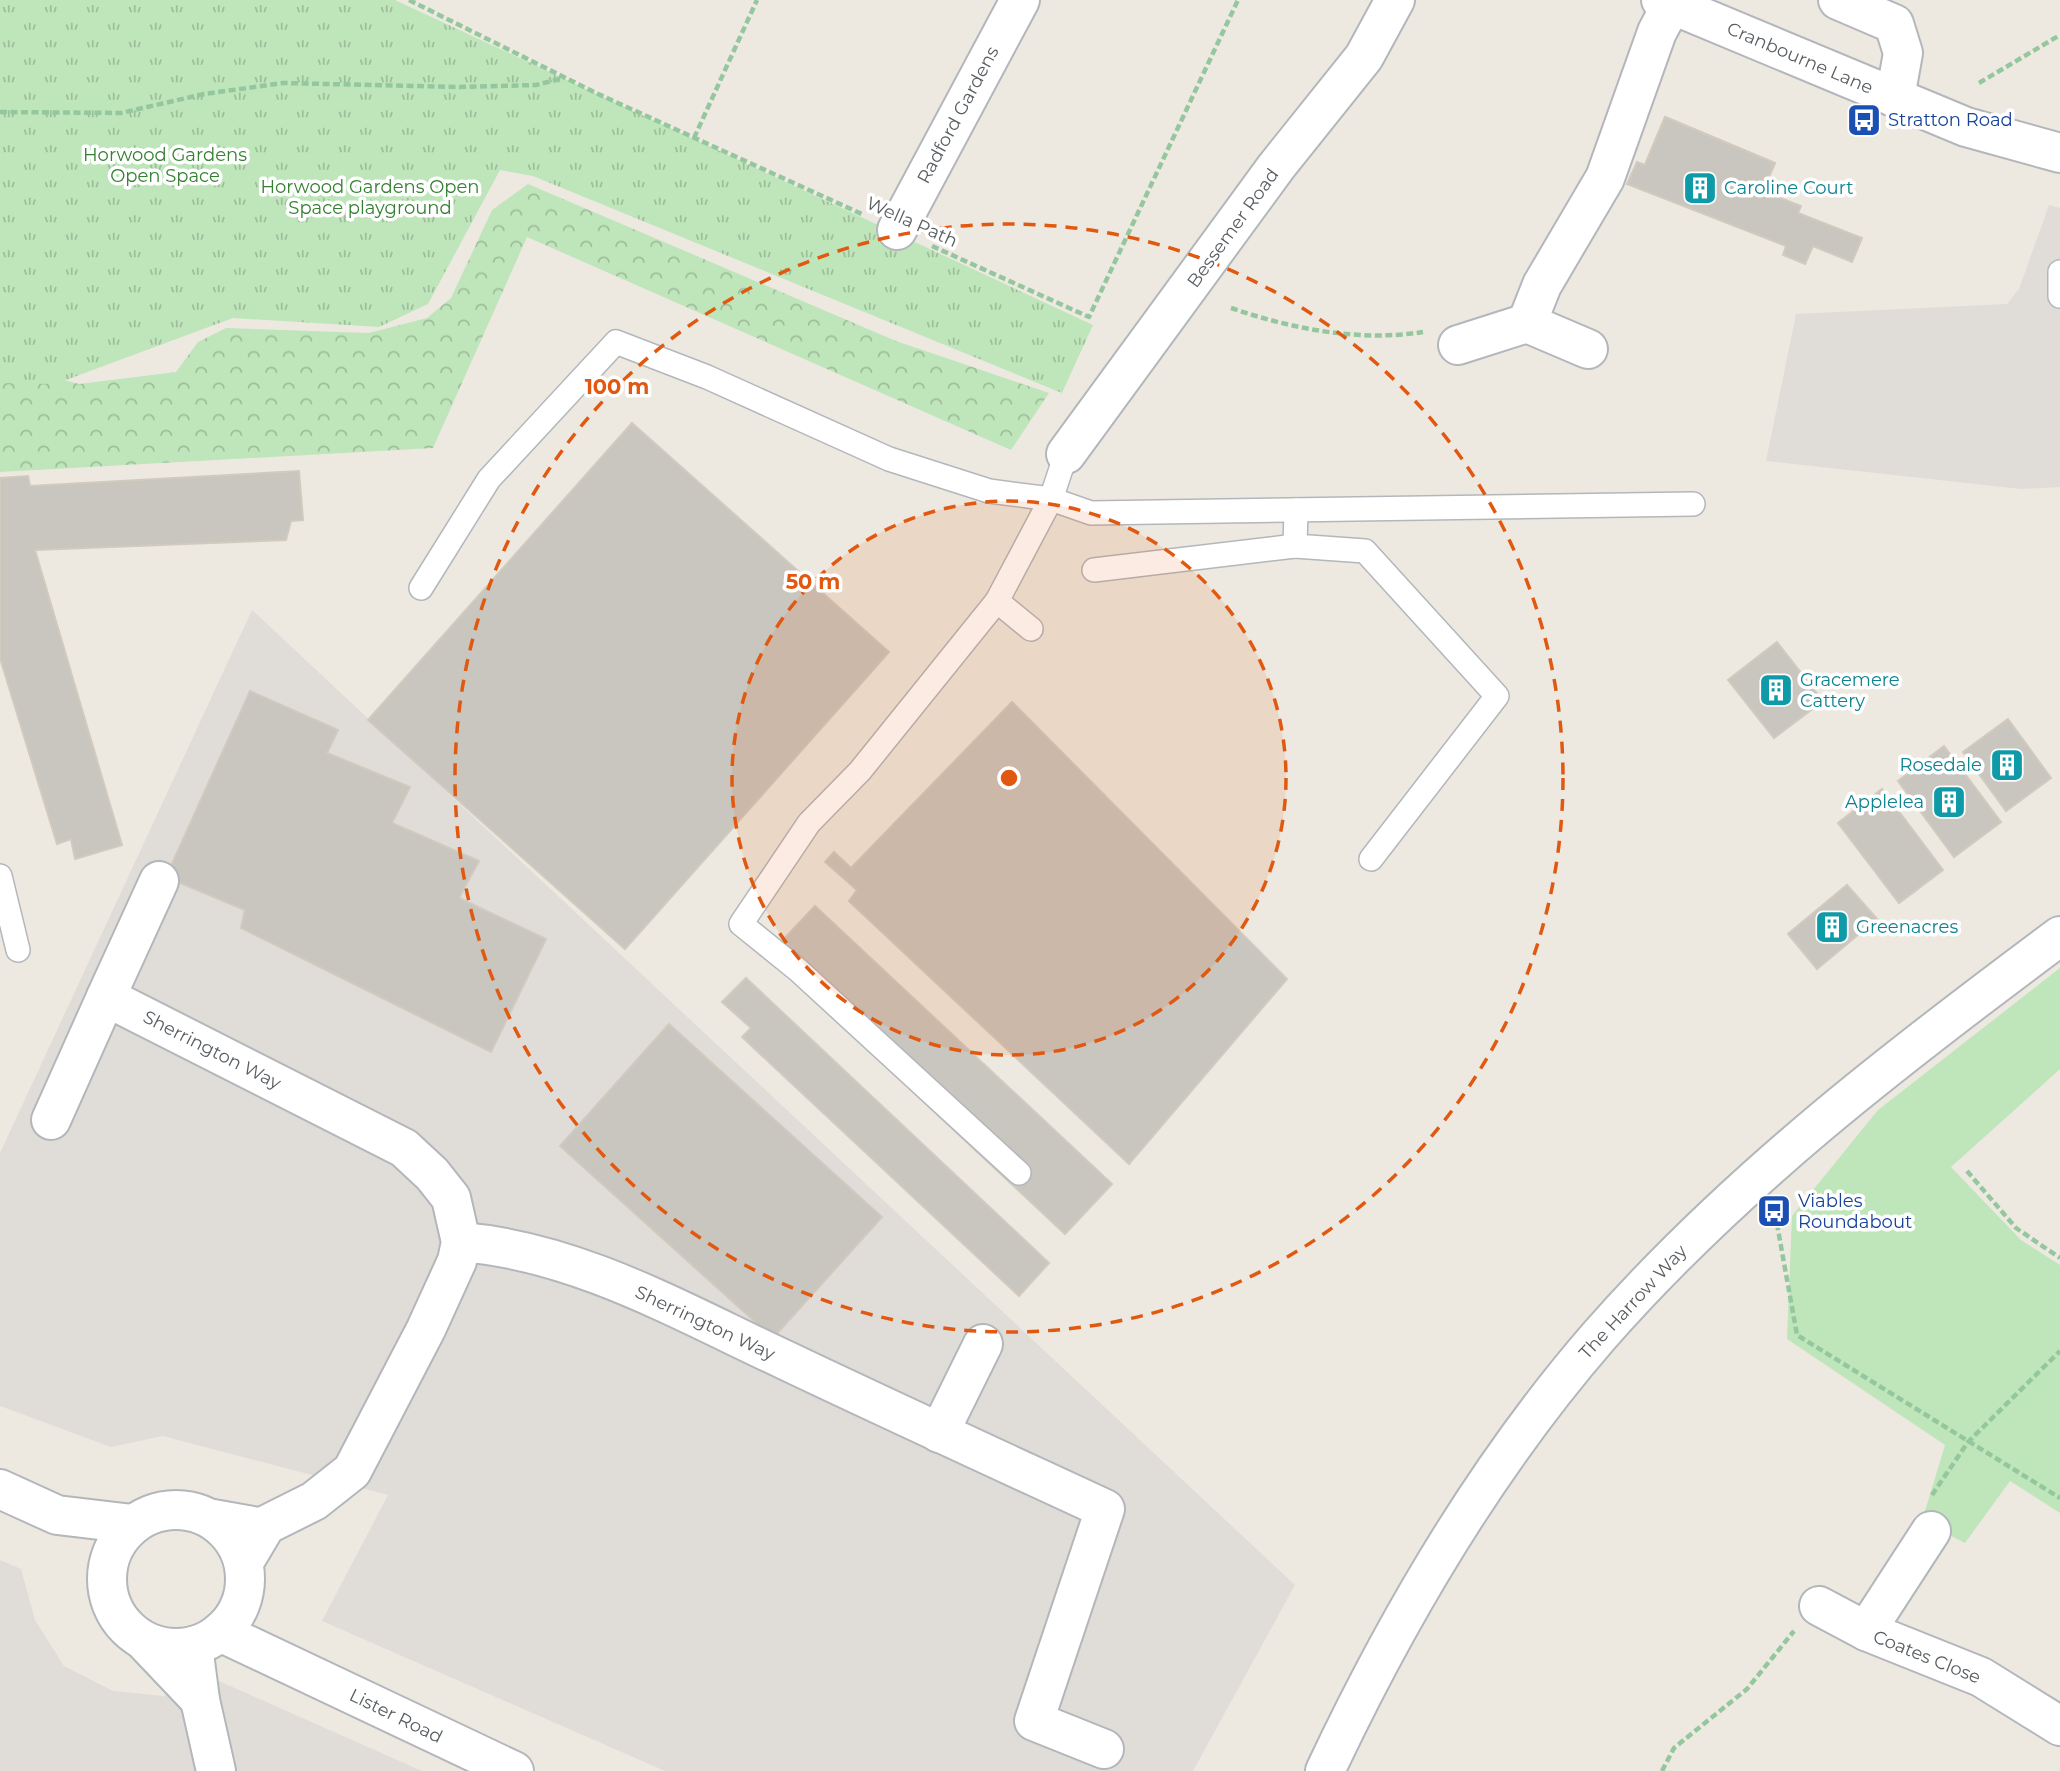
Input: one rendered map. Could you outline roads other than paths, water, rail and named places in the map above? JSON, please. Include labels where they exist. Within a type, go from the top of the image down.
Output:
[{"type":"street","name":"Radford Gardens","points":[[897,230],[1020,0]]},
{"type":"street","name":"Bessemer Road","points":[[1066,454],[1276,167],[1364,57],[1395,0]]},
{"type":"street","points":[[1839,0],[1894,24],[1903,53],[1895,98]]},
{"type":"street","points":[[1527,323],[1542,285],[1605,178],[1666,2]]},
{"type":"street","name":"Cranbourne Lane","points":[[1666,2],[1895,98],[2004,139],[2060,153]]},
{"type":"street","points":[[1447,338],[1527,323],[1588,349]]},
{"type":"street","points":[[51,1120],[159,881]]},
{"type":"street","name":"The Harrow Way","points":[[1325,1771],[1391,1642],[1455,1529],[1541,1408],[1598,1337],[1692,1239],[1821,1121],[1915,1044],[2060,936]]},
{"type":"street","name":"Sherrington Way","points":[[106,997],[404,1148],[432,1174],[451,1198],[461,1242],[494,1245],[546,1258],[673,1304],[939,1433],[1105,1508],[1034,1721],[1104,1749]]},
{"type":"street","points":[[244,1562],[264,1528],[314,1501],[352,1471],[426,1329],[457,1261],[461,1242]]},
{"type":"street","points":[[939,1433],[984,1344]]},
{"type":"street","points":[[0,1489],[57,1515],[133,1524]]},
{"type":"street","points":[[107,1580],[110,1559],[118,1540],[133,1524],[151,1513],[172,1509],[194,1511],[213,1519],[264,1528]]},
{"type":"street","name":"Coates Close","points":[[1866,1631],[1930,1514]]},
{"type":"street","points":[[57,1515],[107,1580],[116,1613],[200,1700]]},
{"type":"street","points":[[143,1640],[161,1646],[206,1639],[242,1602],[246,1576],[244,1562],[227,1531],[213,1519]]},
{"type":"street","points":[[242,1602],[279,1660]]},
{"type":"street","name":"Coates Close","points":[[1819,1606],[1866,1631],[1981,1677],[2060,1726]]},
{"type":"street","points":[[206,1639],[200,1700],[216,1771]]},
{"type":"street","name":"Lister Road","points":[[206,1639],[279,1660],[514,1771]]},
{"type":"lane","points":[[2060,272],[2060,296]]},
{"type":"lane","points":[[421,588],[489,479],[616,342],[707,377],[889,459],[989,491],[1051,499],[1091,513],[1693,504]]},
{"type":"lane","points":[[1018,1173],[798,970],[741,924],[810,822],[860,771],[997,601],[1051,499],[1066,454]]},
{"type":"lane","points":[[1295,546],[1296,510]]},
{"type":"lane","points":[[1094,570],[1295,546],[1365,551],[1497,696],[1371,859]]},
{"type":"lane","points":[[997,601],[1031,629]]},
{"type":"lane","points":[[0,876],[18,950]]},
{"type":"place","name":"Stratton Road","points":[[1864,120]]},
{"type":"place","name":"Caroline Court","points":[[1700,188]]},
{"type":"place","name":"Gracemere Cattery","points":[[1776,690]]},
{"type":"place","name":"Rosedale","points":[[2007,765]]},
{"type":"place","name":"Applelea","points":[[1949,802]]},
{"type":"place","name":"Greenacres","points":[[1832,927]]},
{"type":"place","name":"Viables Roundabout","points":[[1774,1211]]},
{"type":"park label","name":"Horwood Gardens Open Space","points":[[165,165]]},
{"type":"park label","name":"Horwood Gardens Open Space playground","points":[[370,197]]}]
